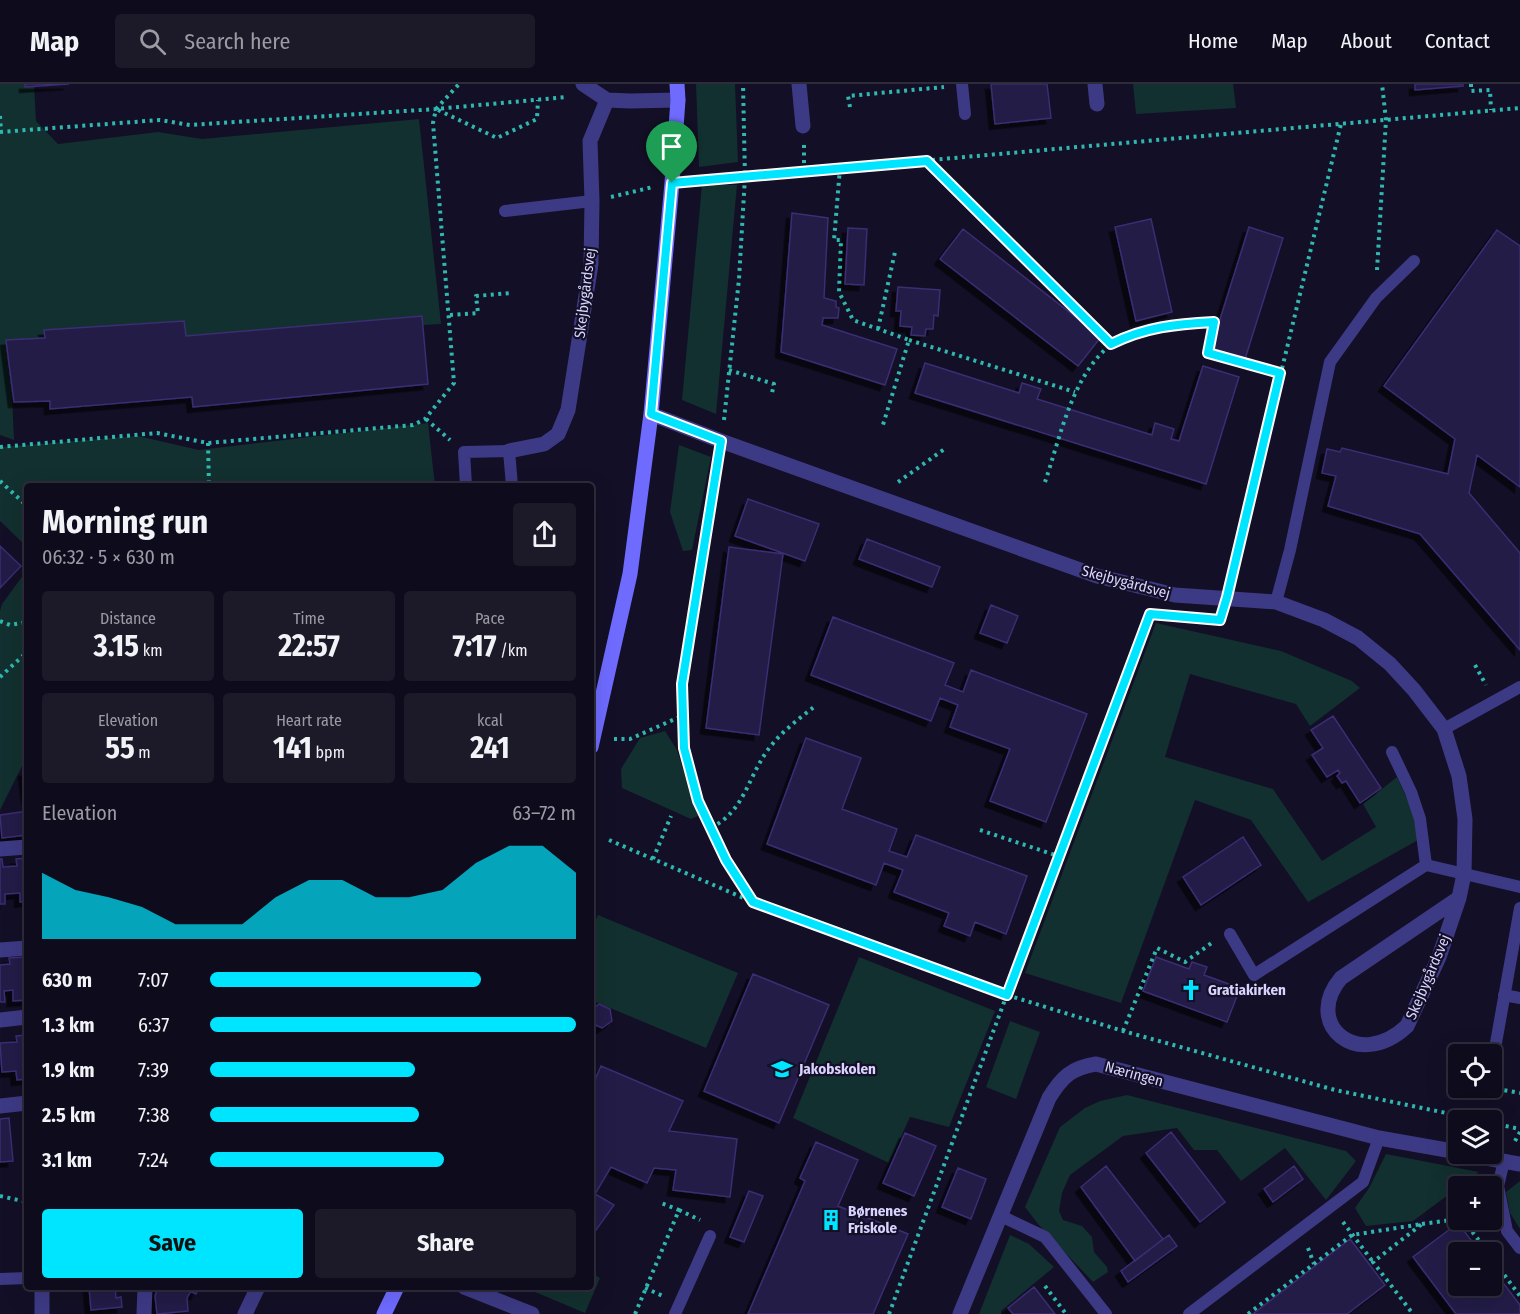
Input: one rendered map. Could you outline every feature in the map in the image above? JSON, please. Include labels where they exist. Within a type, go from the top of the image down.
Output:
[{"type":"street","points":[[594,734],[630,574],[651,414],[672,183],[678,84]]},
{"type":"street","points":[[799,84],[803,126]]},
{"type":"street","points":[[1095,84],[1096,104]]},
{"type":"street","points":[[586,87],[607,100],[630,102],[678,100]]},
{"type":"street","name":"Skejbygårdsvej","points":[[509,451],[544,444],[558,434],[568,410],[591,264],[590,141],[607,100]]},
{"type":"street","name":"Skejbygårdsvej","points":[[651,414],[1097,576],[1175,595],[1276,602],[1324,620],[1358,638],[1390,664],[1414,690],[1444,729],[1459,776],[1465,819],[1464,874],[1459,898],[1439,957],[1407,1026],[1398,1035],[1382,1044],[1362,1046],[1352,1044],[1334,1028],[1328,1014],[1328,1004],[1334,987],[1341,978],[1459,898]]},
{"type":"street","points":[[0,849],[24,847]]},
{"type":"street","points":[[0,950],[24,948]]},
{"type":"street","points":[[0,1020],[24,1017]]},
{"type":"street","name":"Næringen","points":[[960,1314],[1049,1098],[1061,1079],[1081,1066],[1096,1064],[1379,1138],[1448,1150]]},
{"type":"street","points":[[0,1106],[24,1103]]},
{"type":"street","points":[[1504,1161],[1520,1164]]},
{"type":"street","points":[[42,1290],[42,1314]]},
{"type":"street","points":[[144,1314],[145,1290]]},
{"type":"street","points":[[245,1314],[257,1290]]},
{"type":"street","points":[[384,1314],[396,1290]]},
{"type":"street","points":[[472,1290],[532,1314]]},
{"type":"lane","points":[[962,84],[965,114]]},
{"type":"lane","points":[[505,211],[592,201]]},
{"type":"lane","points":[[1276,602],[1292,541],[1330,362],[1376,298],[1414,261]]},
{"type":"lane","points":[[466,483],[464,452],[509,451],[512,483]]},
{"type":"lane","points":[[1444,729],[1520,687]]},
{"type":"lane","points":[[1392,752],[1411,792],[1420,819],[1426,865]]},
{"type":"lane","points":[[1230,934],[1254,975],[1426,865],[1520,887]]},
{"type":"lane","points":[[1496,1044],[1520,908]]},
{"type":"lane","points":[[1504,995],[1520,998]]},
{"type":"lane","points":[[1189,1314],[1363,1182],[1379,1138]]},
{"type":"lane","points":[[1504,1161],[1498,1186],[1507,1231],[1520,1248]]},
{"type":"lane","points":[[1001,1216],[1045,1237],[1106,1314]]},
{"type":"lane","points":[[675,1314],[710,1236]]},
{"type":"lane","points":[[0,1279],[24,1278]]},
{"type":"path","points":[[0,447],[157,433],[208,443],[413,425],[425,419],[454,383],[433,123],[436,109],[459,84]]},
{"type":"path","points":[[743,84],[746,177],[739,279],[721,441],[682,684],[684,748],[698,801],[726,860],[753,902]]},
{"type":"path","points":[[850,107],[848,96],[962,84]]},
{"type":"path","points":[[1376,298],[1386,120],[1382,84]]},
{"type":"path","points":[[1471,84],[1471,91],[1490,90],[1491,110]]},
{"type":"path","points":[[0,116],[1,132],[160,120],[190,125],[436,109],[571,97],[586,87]]},
{"type":"path","points":[[436,109],[497,138],[537,119],[538,100]]},
{"type":"path","points":[[592,201],[672,183],[1520,108]]},
{"type":"path","points":[[1227,597],[1341,124]]},
{"type":"path","points":[[927,161],[1111,344]]},
{"type":"path","points":[[840,168],[834,240],[841,240],[839,292],[853,320],[1075,392]]},
{"type":"path","points":[[878,329],[895,252]]},
{"type":"path","points":[[450,315],[478,313],[476,296],[511,293]]},
{"type":"path","points":[[1045,482],[1075,392],[1089,369],[1111,344],[1131,334],[1169,325],[1214,322],[1208,353],[1280,373]]},
{"type":"path","points":[[882,428],[909,340]]},
{"type":"path","points":[[729,370],[774,384],[772,393]]},
{"type":"path","points":[[425,419],[464,452]]},
{"type":"path","points":[[208,443],[210,483]]},
{"type":"path","points":[[893,485],[946,448]]},
{"type":"path","points":[[0,481],[24,503]]},
{"type":"path","points":[[889,1314],[1058,855],[1150,614],[1173,617]]},
{"type":"path","points":[[0,621],[10,625],[24,623]]},
{"type":"path","points":[[0,677],[24,655]]},
{"type":"path","points":[[711,828],[725,821],[739,803],[756,768],[785,730],[814,707]]},
{"type":"path","points":[[630,739],[684,715]]},
{"type":"path","points":[[653,859],[671,816]]},
{"type":"path","points":[[980,830],[1058,855]]},
{"type":"path","points":[[609,840],[753,902],[1007,995],[1123,1031],[1335,1090],[1448,1113]]},
{"type":"path","points":[[1123,1031],[1156,948],[1185,962],[1208,944],[1230,934]]},
{"type":"path","points":[[1502,1090],[1520,1093]]},
{"type":"path","points":[[1502,1125],[1520,1129]]},
{"type":"path","points":[[0,1196],[24,1201]]},
{"type":"path","points":[[635,1314],[679,1210],[661,1203]]},
{"type":"path","points":[[1248,1314],[1353,1235],[1448,1220]]},
{"type":"path","points":[[1373,1262],[1422,1224]]},
{"type":"path","points":[[1471,1230],[1480,1242]]},
{"type":"path","points":[[1353,1235],[1411,1313]]},
{"type":"path","points":[[1502,1272],[1520,1296]]},
{"type":"path","points":[[1045,1286],[1066,1314]]},
{"type":"green space","points":[[0,84],[34,84],[36,121],[58,144],[158,132],[202,139],[419,119],[441,324],[10,349],[14,440],[0,435]]},
{"type":"green space","points":[[696,84],[735,84],[738,162],[699,167]]},
{"type":"green space","points":[[1133,84],[1233,84],[1236,108],[1136,114]]},
{"type":"green space","points":[[702,185],[737,185],[716,414],[682,400]]},
{"type":"green space","points":[[428,423],[435,483],[24,483],[24,544],[0,521],[0,447],[138,436],[199,450]]},
{"type":"green space","points":[[679,445],[711,457],[692,550],[683,551],[670,512]]},
{"type":"green space","points":[[24,574],[24,762],[0,810],[0,611],[2,604]]},
{"type":"green space","points":[[1156,623],[1281,651],[1352,681],[1360,688],[1310,726],[1296,704],[1190,674],[1165,757],[1273,789],[1322,861],[1376,827],[1363,804],[1397,777],[1412,809],[1418,840],[1308,902],[1251,820],[1195,800],[1121,1003],[1025,973]]},
{"type":"green space","points":[[665,731],[677,750],[698,816],[691,819],[622,788],[621,769],[640,738]]},
{"type":"green space","points":[[598,915],[738,973],[706,1048],[594,1001],[594,924]]},
{"type":"green space","points":[[859,957],[995,1011],[949,1127],[910,1117],[889,1163],[793,1118]]},
{"type":"green space","points":[[1010,1021],[1040,1032],[1016,1099],[986,1087]]},
{"type":"green space","points":[[1127,1095],[1346,1151],[1356,1161],[1326,1200],[1285,1148],[1241,1181],[1217,1150],[1194,1150],[1177,1128],[1123,1136],[1070,1175],[1062,1193],[1059,1211],[1063,1220],[1082,1226],[1092,1237],[1094,1252],[1107,1267],[1108,1272],[1093,1282],[1025,1207],[1060,1127],[1085,1108],[1100,1101]]},
{"type":"green space","points":[[1386,1154],[1479,1172],[1474,1176],[1448,1176],[1448,1195],[1413,1221],[1366,1226],[1355,1208],[1369,1188]]},
{"type":"green space","points":[[1520,1181],[1520,1229],[1510,1213],[1506,1192]]},
{"type":"green space","points":[[1010,1235],[1029,1244],[1054,1267],[1001,1311],[1001,1314],[979,1314]]},
{"type":"green space","points":[[594,1275],[600,1278],[585,1313],[530,1290],[594,1290]]},
{"type":"building","points":[[25,84],[69,84],[25,87]]},
{"type":"building","points":[[991,84],[1047,84],[1051,118],[995,124]]},
{"type":"building","points":[[1415,84],[1463,84],[1463,86],[1415,90]]},
{"type":"building","points":[[792,213],[828,218],[824,298],[836,301],[836,307],[839,308],[838,318],[823,318],[822,325],[897,349],[885,385],[781,352]]},
{"type":"building","points":[[1151,219],[1172,312],[1136,321],[1115,227]]},
{"type":"building","points":[[1249,227],[1283,238],[1245,359],[1211,348]]},
{"type":"building","points":[[848,228],[867,229],[864,285],[845,284]]},
{"type":"building","points":[[963,229],[1101,337],[1078,366],[940,259]]},
{"type":"building","points":[[1497,230],[1520,246],[1520,487],[1477,455],[1469,493],[1520,553],[1520,650],[1420,534],[1328,506],[1336,476],[1322,473],[1327,449],[1340,452],[1342,448],[1448,474],[1455,439],[1384,386]]},
{"type":"building","points":[[898,287],[940,290],[938,316],[934,315],[933,329],[926,329],[925,336],[911,335],[912,327],[900,326],[901,311],[896,311]]},
{"type":"building","points":[[422,316],[428,384],[193,407],[192,397],[50,409],[50,401],[14,402],[6,340],[45,338],[44,330],[184,321],[186,336]]},
{"type":"building","points":[[925,363],[1019,393],[1022,383],[1041,389],[1037,399],[1152,435],[1155,423],[1174,429],[1171,439],[1179,441],[1203,366],[1239,377],[1206,484],[915,393]]},
{"type":"building","points":[[748,499],[819,524],[805,561],[735,536]]},
{"type":"building","points":[[867,539],[940,567],[932,587],[859,559]]},
{"type":"building","points":[[0,546],[21,566],[0,588]]},
{"type":"building","points":[[729,547],[783,554],[759,735],[706,728]]},
{"type":"building","points":[[991,605],[1018,616],[1007,643],[980,633]]},
{"type":"building","points":[[833,617],[954,663],[945,685],[963,692],[971,670],[1087,714],[1046,822],[990,801],[1010,749],[950,727],[958,705],[940,698],[931,721],[811,675]]},
{"type":"building","points":[[1333,716],[1381,788],[1360,803],[1346,781],[1342,783],[1337,776],[1340,773],[1338,770],[1327,777],[1312,755],[1323,748],[1311,730]]},
{"type":"building","points":[[806,738],[861,758],[842,809],[897,829],[889,851],[907,857],[916,835],[1027,876],[1006,934],[975,922],[970,936],[944,926],[949,913],[894,892],[903,870],[884,863],[876,885],[767,844]]},
{"type":"building","points":[[24,811],[24,835],[2,838],[0,815]]},
{"type":"building","points":[[1243,837],[1261,865],[1201,905],[1183,877]]},
{"type":"building","points":[[24,858],[24,901],[20,902],[20,893],[5,894],[5,904],[0,904],[0,859],[2,859],[3,867],[17,866],[16,859]]},
{"type":"building","points":[[24,957],[24,1000],[13,1001],[13,990],[4,991],[5,1002],[0,1002],[0,965],[10,964],[9,958]]},
{"type":"building","name":"Gratiakirken","points":[[1156,957],[1189,969],[1192,962],[1207,967],[1204,975],[1240,988],[1227,1022],[1143,991]]},
{"type":"building","points":[[753,974],[829,1005],[779,1123],[704,1091]]},
{"type":"building","points":[[599,1004],[610,1009],[612,1021],[602,1028],[594,1024],[594,1008]]},
{"type":"building","points":[[24,1035],[24,1079],[17,1080],[16,1071],[2,1072],[0,1043],[17,1042],[16,1036]]},
{"type":"building","points":[[601,1066],[683,1101],[669,1131],[737,1139],[730,1197],[673,1190],[676,1170],[654,1168],[647,1183],[611,1167],[595,1194],[614,1205],[594,1233],[594,1082]]},
{"type":"building","points":[[9,1118],[13,1161],[0,1162],[0,1119]]},
{"type":"building","points":[[1171,1132],[1225,1202],[1200,1222],[1146,1153]]},
{"type":"building","points":[[905,1133],[936,1146],[914,1196],[883,1183]]},
{"type":"building","name":"Børnenes Friskole","points":[[816,1142],[858,1160],[838,1206],[908,1234],[873,1314],[748,1314],[805,1181],[800,1178]]},
{"type":"building","points":[[1106,1166],[1163,1239],[1135,1261],[1081,1187]]},
{"type":"building","points":[[1294,1166],[1303,1179],[1273,1202],[1264,1189]]},
{"type":"building","points":[[958,1168],[986,1179],[971,1219],[942,1207]]},
{"type":"building","points":[[749,1191],[763,1196],[744,1242],[730,1237]]},
{"type":"building","points":[[1449,1230],[1463,1230],[1472,1242],[1448,1242],[1448,1296],[1502,1296],[1502,1281],[1520,1305],[1520,1314],[1456,1314],[1413,1257]]},
{"type":"building","points":[[1169,1235],[1177,1246],[1128,1282],[1121,1271]]},
{"type":"building","points":[[1350,1239],[1385,1285],[1347,1314],[1253,1314]]},
{"type":"building","points":[[1034,1287],[1055,1314],[1013,1314],[1008,1308]]},
{"type":"building","points":[[89,1290],[115,1290],[116,1298],[121,1297],[122,1307],[91,1310]]},
{"type":"building","points":[[157,1290],[191,1291],[187,1298],[188,1311],[157,1314],[155,1296]]},
{"type":"place","name":"Gratiakirken","points":[[1191,990]]},
{"type":"place","name":"Jakobskolen","points":[[782,1069]]},
{"type":"place","name":"Børnenes Friskole","points":[[831,1220]]},
{"type":"route","points":[[927,161],[1111,344],[1131,334],[1169,325],[1214,322],[1208,353],[1280,373],[1220,620],[1150,614],[1007,995],[753,902],[726,860],[698,801],[684,748],[682,684],[721,441],[651,414],[672,183],[927,161]]}]
